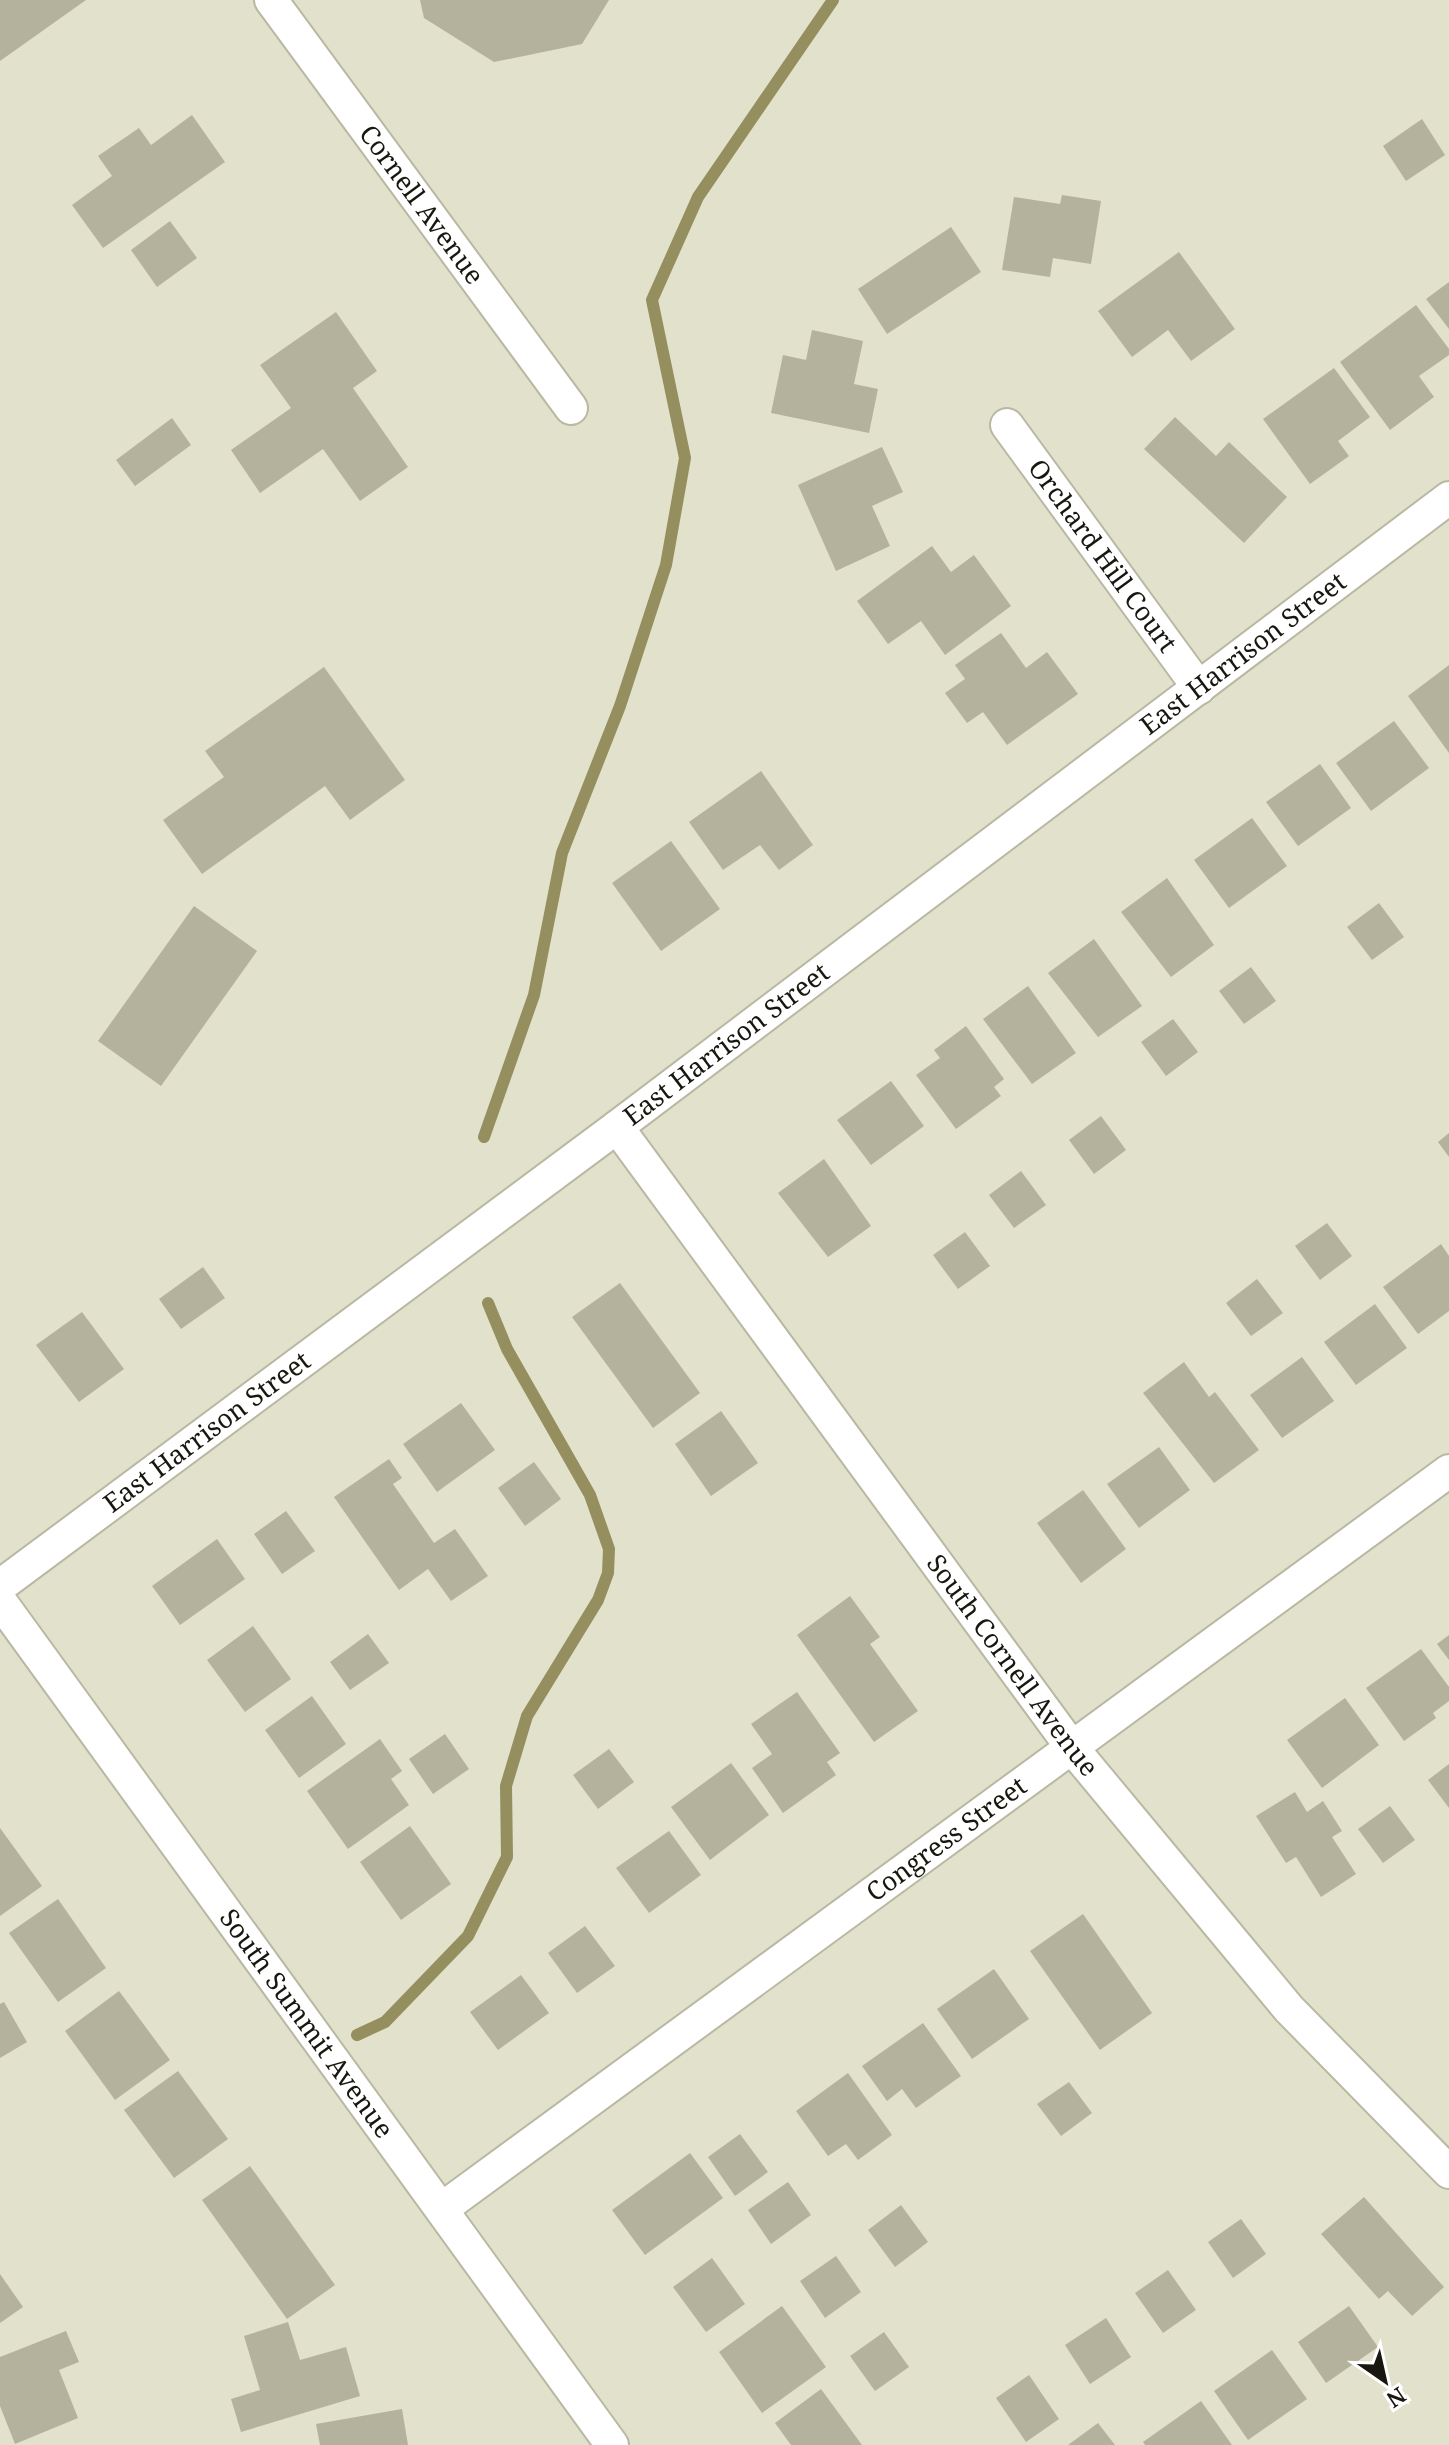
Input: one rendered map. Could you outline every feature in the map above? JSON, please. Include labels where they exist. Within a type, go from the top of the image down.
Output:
[{"type":"street","name":"Cornell Avenue","points":[[271,0],[571,408]]},
{"type":"street","name":"Orchard Hill Court","points":[[1007,425],[1199,688]]},
{"type":"street","name":"East Harrison Street","points":[[0,1586],[617,1127],[1449,498]]},
{"type":"street","name":"South Cornell Avenue","points":[[617,1127],[1073,1749],[1289,2009],[1449,2172]]},
{"type":"street","name":"Congress Street","points":[[443,2208],[1449,1471]]},
{"type":"street","name":"South Summit Avenue","points":[[0,1601],[443,2208],[607,2443]]},
{"type":"building","points":[[0,0],[86,0],[0,61]]},
{"type":"building","points":[[420,0],[609,0],[582,44],[494,62],[424,18]]},
{"type":"building","points":[[192,115],[225,162],[103,248],[72,205],[112,176],[98,156],[139,128],[151,145]]},
{"type":"building","points":[[1422,119],[1445,155],[1406,181],[1383,146]]},
{"type":"building","points":[[1062,195],[1101,201],[1091,264],[1053,258],[1050,277],[1002,270],[1014,197],[1060,204]]},
{"type":"building","points":[[170,221],[197,258],[157,287],[131,250]]},
{"type":"building","points":[[951,227],[981,272],[887,334],[858,289]]},
{"type":"building","points":[[1179,252],[1235,329],[1191,361],[1168,330],[1132,357],[1098,311]]},
{"type":"building","points":[[1449,282],[1449,329],[1426,299]]},
{"type":"building","points":[[1416,305],[1449,349],[1449,355],[1419,376],[1434,397],[1390,430],[1340,362]]},
{"type":"building","points":[[336,312],[377,371],[353,388],[408,467],[360,501],[323,449],[260,493],[231,450],[291,408],[260,365]]},
{"type":"building","points":[[812,330],[863,341],[854,384],[878,389],[869,433],[771,413],[783,355],[806,360]]},
{"type":"building","points":[[1334,368],[1370,417],[1338,441],[1349,456],[1310,484],[1263,419]]},
{"type":"building","points":[[1175,417],[1216,456],[1229,442],[1287,497],[1244,543],[1144,449]]},
{"type":"building","points":[[172,418],[191,445],[135,486],[116,460]]},
{"type":"building","points":[[882,447],[903,492],[872,506],[890,546],[836,571],[798,485]]},
{"type":"building","points":[[932,546],[951,572],[974,555],[1011,606],[945,655],[921,621],[888,644],[857,601]]},
{"type":"building","points":[[1001,633],[1026,668],[1047,652],[1078,694],[1007,745],[983,712],[967,723],[945,693],[965,679],[955,665]]},
{"type":"building","points":[[1449,665],[1449,753],[1408,696]]},
{"type":"building","points":[[324,667],[405,780],[350,820],[325,786],[202,874],[163,820],[224,777],[205,751]]},
{"type":"building","points":[[1394,721],[1429,768],[1371,811],[1336,763]]},
{"type":"building","points":[[1320,764],[1351,808],[1298,846],[1266,802]]},
{"type":"building","points":[[761,771],[813,845],[779,870],[760,845],[723,870],[689,822]]},
{"type":"building","points":[[1252,818],[1287,866],[1229,908],[1194,860]]},
{"type":"building","points":[[671,841],[720,909],[661,951],[612,883]]},
{"type":"building","points":[[1167,878],[1214,945],[1171,977],[1121,912]]},
{"type":"building","points":[[1379,903],[1404,937],[1372,960],[1347,927]]},
{"type":"building","points":[[194,906],[257,951],[161,1086],[98,1041]]},
{"type":"building","points":[[1094,939],[1142,1006],[1098,1037],[1048,973]]},
{"type":"building","points":[[1251,967],[1276,1001],[1244,1024],[1219,991]]},
{"type":"building","points":[[1028,986],[1076,1053],[1032,1084],[983,1019]]},
{"type":"building","points":[[1173,1019],[1198,1052],[1166,1076],[1141,1042]]},
{"type":"building","points":[[966,1026],[1004,1079],[994,1087],[1001,1096],[956,1129],[916,1075],[940,1058],[934,1050]]},
{"type":"building","points":[[891,1081],[924,1126],[871,1165],[837,1120]]},
{"type":"building","points":[[1101,1116],[1126,1150],[1094,1174],[1069,1140]]},
{"type":"building","points":[[1449,1133],[1449,1157],[1438,1142]]},
{"type":"building","points":[[824,1159],[871,1226],[828,1257],[778,1193]]},
{"type":"building","points":[[1021,1171],[1046,1205],[1014,1228],[989,1195]]},
{"type":"building","points":[[1327,1223],[1352,1256],[1320,1280],[1295,1246]]},
{"type":"building","points":[[965,1232],[990,1266],[958,1289],[933,1255]]},
{"type":"building","points":[[1441,1244],[1449,1256],[1449,1311],[1418,1334],[1383,1287]]},
{"type":"building","points":[[203,1267],[225,1298],[181,1329],[159,1299]]},
{"type":"building","points":[[1257,1279],[1283,1313],[1251,1336],[1226,1303]]},
{"type":"building","points":[[620,1283],[700,1393],[653,1428],[572,1317]]},
{"type":"building","points":[[1375,1304],[1407,1348],[1356,1385],[1324,1342]]},
{"type":"building","points":[[82,1312],[124,1369],[79,1402],[36,1345]]},
{"type":"building","points":[[1302,1357],[1334,1401],[1282,1438],[1250,1395]]},
{"type":"building","points":[[1184,1362],[1209,1397],[1215,1392],[1259,1450],[1214,1483],[1143,1393]]},
{"type":"building","points":[[461,1403],[495,1450],[437,1492],[403,1444]]},
{"type":"building","points":[[721,1411],[758,1463],[711,1496],[675,1444]]},
{"type":"building","points":[[1159,1447],[1190,1490],[1139,1528],[1107,1484]]},
{"type":"building","points":[[389,1459],[402,1478],[393,1484],[434,1543],[455,1529],[488,1576],[451,1601],[428,1569],[399,1590],[334,1497]]},
{"type":"building","points":[[534,1462],[561,1499],[525,1526],[498,1488]]},
{"type":"building","points":[[1083,1490],[1126,1549],[1081,1583],[1037,1523]]},
{"type":"building","points":[[286,1511],[315,1551],[282,1574],[254,1534]]},
{"type":"building","points":[[217,1539],[245,1579],[180,1625],[152,1586]]},
{"type":"building","points":[[850,1596],[880,1637],[870,1644],[918,1711],[874,1742],[797,1635]]},
{"type":"building","points":[[253,1626],[291,1679],[245,1712],[207,1660]]},
{"type":"building","points":[[368,1634],[389,1663],[350,1690],[330,1662]]},
{"type":"building","points":[[1449,1635],[1449,1660],[1437,1644]]},
{"type":"building","points":[[1421,1649],[1449,1687],[1449,1701],[1433,1713],[1436,1718],[1404,1741],[1366,1688]]},
{"type":"building","points":[[797,1692],[840,1753],[827,1762],[836,1775],[783,1813],[752,1768],[772,1754],[751,1724]]},
{"type":"building","points":[[312,1696],[346,1744],[299,1778],[265,1730]]},
{"type":"building","points":[[1345,1698],[1379,1745],[1322,1788],[1287,1740]]},
{"type":"building","points":[[445,1734],[469,1769],[433,1794],[409,1759]]},
{"type":"building","points":[[380,1739],[402,1771],[391,1779],[409,1805],[348,1849],[307,1791]]},
{"type":"building","points":[[609,1749],[634,1782],[598,1809],[573,1775]]},
{"type":"building","points":[[731,1763],[769,1815],[710,1860],[671,1807]]},
{"type":"building","points":[[1449,1764],[1449,1808],[1428,1780]]},
{"type":"building","points":[[1295,1792],[1307,1812],[1323,1801],[1342,1831],[1332,1837],[1356,1874],[1321,1897],[1296,1857],[1286,1863],[1256,1816]]},
{"type":"building","points":[[1390,1806],[1415,1840],[1383,1863],[1358,1829]]},
{"type":"building","points":[[410,1826],[451,1884],[401,1920],[360,1862]]},
{"type":"building","points":[[0,1828],[42,1886],[0,1916]]},
{"type":"building","points":[[669,1831],[701,1875],[649,1913],[616,1868]]},
{"type":"building","points":[[58,1899],[106,1968],[58,2002],[9,1933]]},
{"type":"building","points":[[1083,1914],[1152,2013],[1100,2050],[1030,1951]]},
{"type":"building","points":[[585,1926],[615,1966],[577,1993],[548,1953]]},
{"type":"building","points":[[994,1969],[1029,2019],[972,2059],[937,2009]]},
{"type":"building","points":[[521,1975],[549,2013],[498,2050],[470,2012]]},
{"type":"building","points":[[119,1991],[170,2060],[115,2100],[65,2031]]},
{"type":"building","points":[[4,2002],[27,2042],[0,2058],[0,2004]]},
{"type":"building","points":[[923,2023],[961,2076],[916,2108],[902,2089],[887,2101],[862,2066]]},
{"type":"building","points":[[178,2071],[228,2139],[174,2178],[124,2110]]},
{"type":"building","points":[[848,2073],[892,2135],[858,2160],[846,2144],[828,2156],[796,2111]]},
{"type":"building","points":[[1069,2082],[1092,2113],[1061,2136],[1037,2104]]},
{"type":"building","points":[[740,2134],[768,2172],[735,2196],[708,2157]]},
{"type":"building","points":[[690,2153],[723,2198],[645,2255],[612,2210]]},
{"type":"building","points":[[250,2166],[335,2285],[287,2319],[202,2200]]},
{"type":"building","points":[[788,2182],[811,2215],[771,2244],[748,2210]]},
{"type":"building","points":[[1364,2197],[1444,2287],[1412,2316],[1388,2291],[1379,2299],[1321,2234]]},
{"type":"building","points":[[901,2205],[928,2242],[895,2267],[868,2230]]},
{"type":"building","points":[[1241,2219],[1266,2254],[1233,2278],[1208,2242]]},
{"type":"building","points":[[836,2256],[861,2292],[825,2318],[800,2281]]},
{"type":"building","points":[[712,2258],[745,2304],[706,2332],[673,2287]]},
{"type":"building","points":[[1168,2270],[1196,2310],[1163,2333],[1135,2293]]},
{"type":"building","points":[[0,2274],[23,2307],[0,2323]]},
{"type":"building","points":[[782,2306],[826,2367],[762,2413],[719,2352]]},
{"type":"building","points":[[1349,2306],[1378,2347],[1326,2383],[1298,2342]]},
{"type":"building","points":[[1106,2318],[1131,2357],[1090,2384],[1065,2345]]},
{"type":"building","points":[[288,2322],[300,2360],[346,2347],[360,2396],[241,2432],[231,2399],[260,2390],[244,2336]]},
{"type":"building","points":[[66,2331],[79,2362],[59,2370],[78,2418],[15,2444],[0,2406],[0,2357]]},
{"type":"building","points":[[884,2332],[909,2367],[875,2391],[850,2356]]},
{"type":"building","points":[[1272,2350],[1307,2399],[1248,2440],[1214,2391]]},
{"type":"building","points":[[1029,2375],[1059,2419],[1026,2442],[996,2398]]},
{"type":"building","points":[[821,2389],[862,2445],[791,2445],[775,2423]]},
{"type":"building","points":[[1201,2401],[1232,2445],[1145,2445],[1143,2442]]},
{"type":"building","points":[[402,2409],[408,2445],[320,2445],[316,2424]]},
{"type":"building","points":[[1098,2423],[1115,2445],[1068,2445]]},
{"type":"waterway","points":[[484,1137],[534,995],[562,853],[620,706],[666,565],[685,458],[652,300],[698,197],[833,0]]},
{"type":"waterway","points":[[357,2035],[385,2022],[468,1936],[507,1857],[506,1786],[527,1716],[598,1600],[608,1573],[609,1549],[590,1495],[507,1349],[488,1303]]}]
